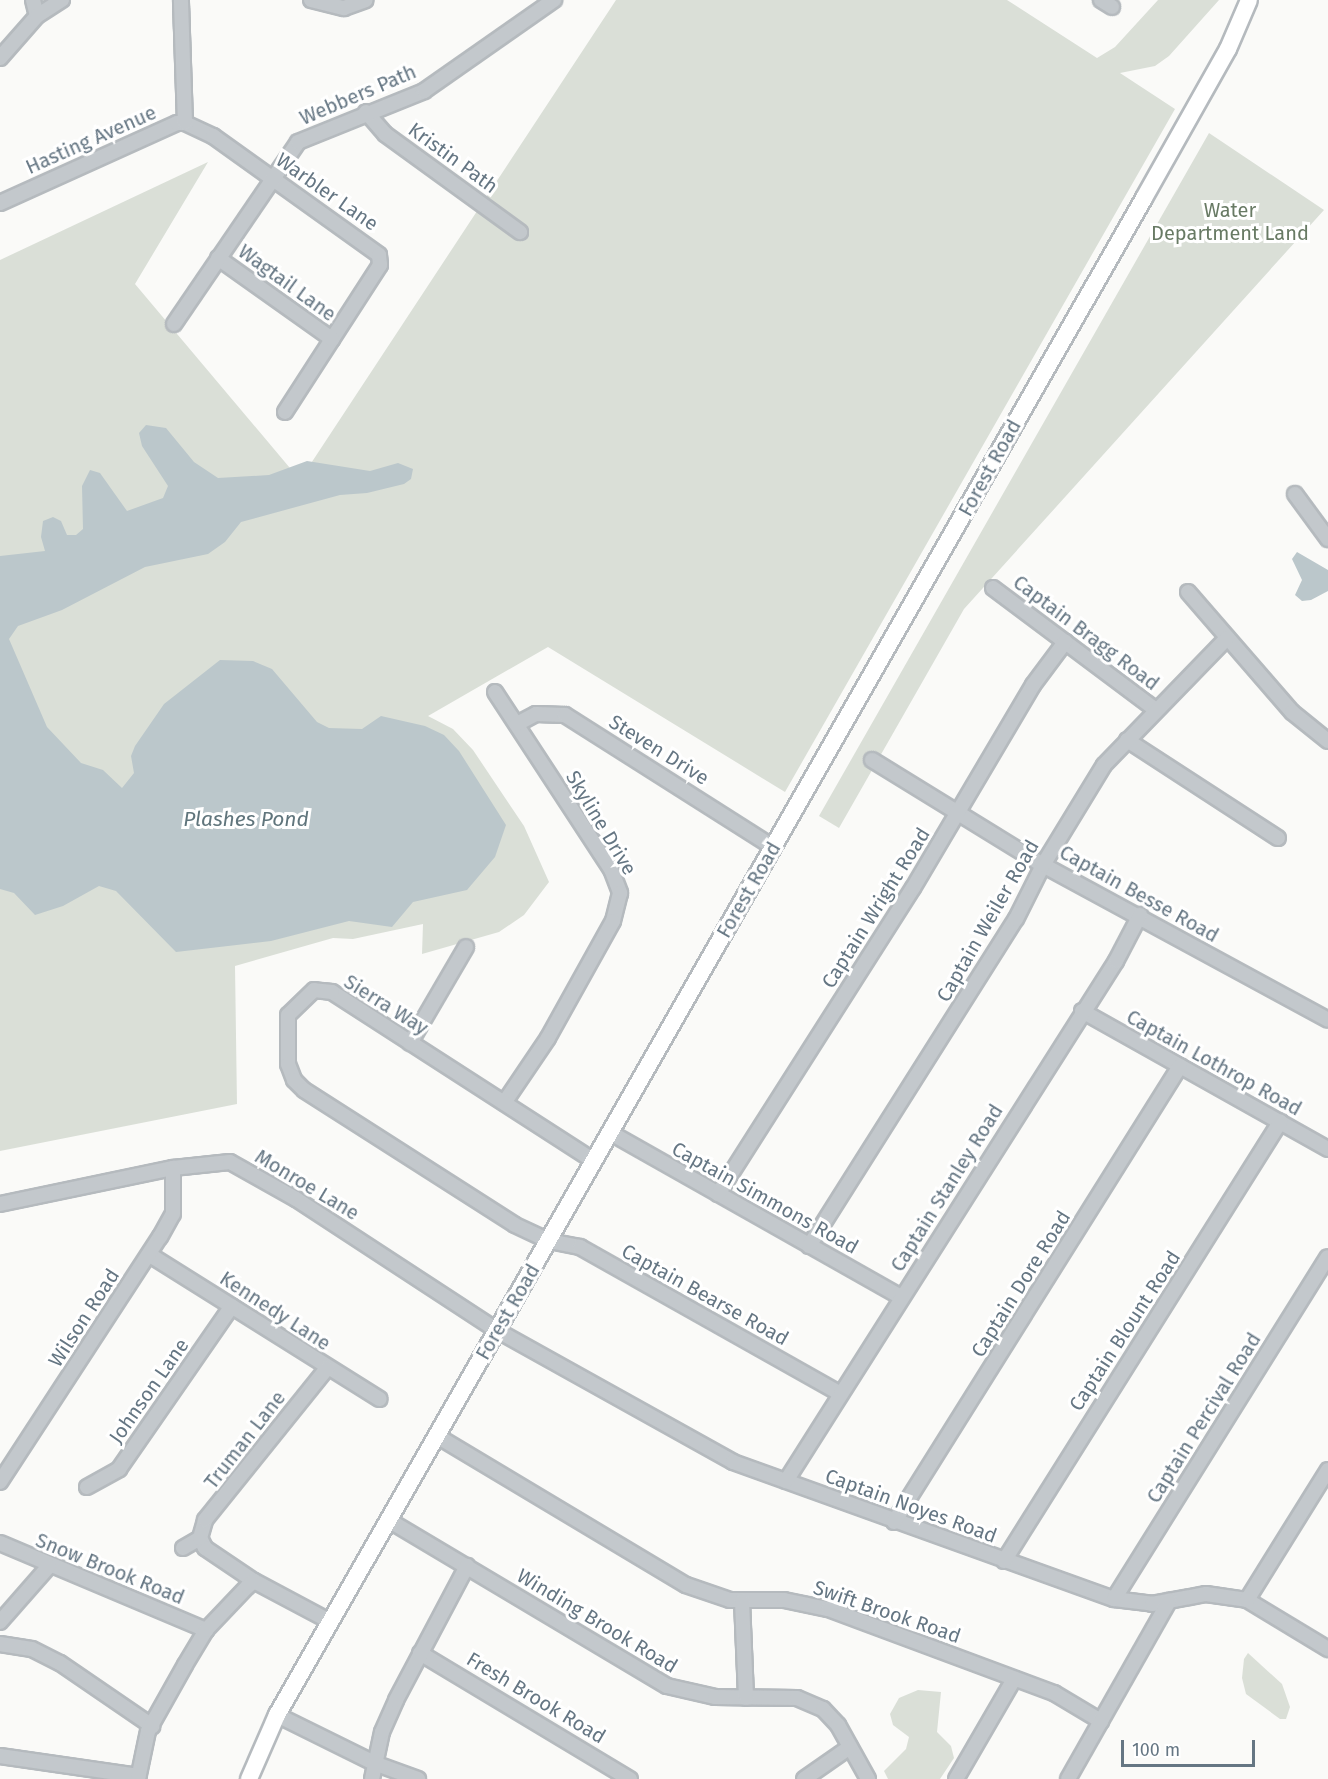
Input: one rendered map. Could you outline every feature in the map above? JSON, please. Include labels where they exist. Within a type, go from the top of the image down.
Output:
[{"type":"main road","name":"Forest Road","points":[[249,1779],[277,1715],[390,1521],[1228,49],[1249,0]]},
{"type":"street","points":[[33,0],[37,16]]},
{"type":"street","points":[[0,58],[37,16],[62,0]]},
{"type":"street","name":"Hasting Avenue","points":[[0,203],[177,123],[185,123],[181,0]]},
{"type":"street","points":[[311,0],[345,8],[366,0]]},
{"type":"street","name":"Webbers Path","points":[[174,324],[272,177],[305,136],[424,91],[453,74],[554,0]]},
{"type":"street","name":"Kristin Path","points":[[366,112],[386,134],[520,232]]},
{"type":"street","name":"Warbler Lane","points":[[185,123],[213,136],[379,255],[380,265],[285,412]]},
{"type":"street","name":"Wagtail Lane","points":[[218,258],[332,339]]},
{"type":"street","points":[[1295,494],[1327,528]]},
{"type":"street","name":"Captain Bragg Road","points":[[993,588],[1155,709]]},
{"type":"street","points":[[1188,592],[1292,712],[1328,741]]},
{"type":"street","name":"Captain Weiler Road","points":[[809,1246],[1016,919],[1043,864],[1104,765],[1155,709],[1227,638]]},
{"type":"street","name":"Captain Wright Road","points":[[718,1194],[958,814],[1033,685],[1065,642]]},
{"type":"street","name":"Skyline Drive","points":[[495,692],[611,869],[620,893],[613,921],[548,1038],[504,1103]]},
{"type":"street","name":"Steven Drive","points":[[518,724],[536,714],[565,715],[773,847]]},
{"type":"street","points":[[1127,740],[1278,838]]},
{"type":"street","name":"Captain Besse Road","points":[[872,760],[1043,864],[1140,915],[1328,1020]]},
{"type":"street","name":"Captain Stanley Road","points":[[786,1481],[1140,915]]},
{"type":"street","points":[[410,1043],[466,947]]},
{"type":"street","name":"Sierra Way","points":[[549,1241],[515,1225],[304,1090],[291,1074],[286,1022],[307,993],[321,989],[344,998],[594,1161]]},
{"type":"street","name":"Captain Lothrop Road","points":[[1082,1011],[1328,1149]]},
{"type":"street","name":"Captain Dore Road","points":[[894,1522],[1180,1066]]},
{"type":"street","name":"Captain Blount Road","points":[[1004,1561],[1280,1122]]},
{"type":"street","name":"Captain Simmons Road","points":[[611,1132],[901,1298]]},
{"type":"street","name":"Monroe Lane","points":[[0,1204],[173,1168],[218,1161],[241,1167],[498,1331]]},
{"type":"street","name":"Wilson Road","points":[[0,1482],[150,1255],[173,1214],[173,1168]]},
{"type":"street","name":"Captain Bearse Road","points":[[549,1241],[580,1247],[839,1393]]},
{"type":"street","name":"Kennedy Lane","points":[[150,1255],[327,1368],[380,1399]]},
{"type":"street","name":"Captain Percival Road","points":[[1114,1599],[1328,1257]]},
{"type":"street","name":"Johnson Lane","points":[[87,1487],[118,1469],[232,1306]]},
{"type":"street","name":"Captain Noyes Road","points":[[498,1331],[733,1462],[894,1522],[1136,1605],[1206,1594],[1247,1600],[1328,1649]]},
{"type":"street","name":"Truman Lane","points":[[200,1538],[205,1520],[327,1368]]},
{"type":"street","name":"Swift Brook Road","points":[[437,1436],[686,1585],[716,1597],[742,1601],[784,1600],[828,1609],[1054,1693],[1101,1721]]},
{"type":"street","points":[[1247,1600],[1328,1470]]},
{"type":"street","name":"Winding Brook Road","points":[[390,1521],[667,1686],[696,1695],[746,1698],[783,1696],[814,1704],[831,1716],[868,1779]]},
{"type":"street","points":[[183,1548],[200,1538],[205,1548],[254,1581],[331,1622]]},
{"type":"street","name":"Snow Brook Road","points":[[0,1543],[49,1566],[206,1630]]},
{"type":"street","points":[[0,1622],[49,1566]]},
{"type":"street","points":[[372,1779],[374,1762],[396,1700],[467,1566]]},
{"type":"street","points":[[0,1756],[138,1777],[152,1726],[206,1630],[254,1581]]},
{"type":"street","points":[[742,1601],[746,1698]]},
{"type":"street","points":[[1068,1779],[1169,1601]]},
{"type":"street","points":[[1136,1605],[1154,1631]]},
{"type":"street","points":[[0,1644],[32,1649],[52,1658],[152,1726]]},
{"type":"street","name":"Fresh Brook Road","points":[[420,1653],[630,1779]]},
{"type":"street","points":[[956,1779],[1014,1679]]},
{"type":"street","points":[[277,1715],[374,1762],[418,1779]]},
{"type":"street","points":[[804,1779],[850,1747]]},
{"type":"green space","points":[[616,0],[1007,0],[1097,58],[1115,47],[1158,0],[1219,0],[1169,56],[1155,66],[1120,73],[1175,109],[785,792],[548,647],[428,716],[453,729],[473,750],[524,826],[549,882],[524,915],[499,932],[422,954],[423,924],[353,939],[333,938],[235,966],[237,1104],[0,1151],[0,260],[208,162],[135,284],[300,480]]},
{"type":"green space","name":"Water Department Land","points":[[1209,133],[1324,210],[964,609],[839,828],[819,816]]},
{"type":"green space","points":[[1248,1653],[1282,1684],[1290,1707],[1286,1719],[1280,1719],[1246,1694],[1242,1678],[1244,1659]]},
{"type":"green space","points":[[918,1690],[941,1692],[937,1732],[951,1746],[954,1758],[940,1779],[888,1779],[884,1771],[906,1749],[909,1737],[893,1725],[890,1714],[899,1698]]},
{"type":"water","name":"Plashes Pond","points":[[146,425],[166,428],[194,462],[218,478],[269,475],[307,461],[370,471],[398,463],[413,469],[411,479],[404,484],[367,493],[340,495],[241,522],[225,542],[208,554],[145,567],[62,610],[18,626],[9,639],[47,727],[81,763],[103,770],[122,788],[134,773],[131,756],[135,746],[164,704],[220,660],[253,661],[272,669],[317,722],[329,728],[362,729],[381,716],[425,726],[444,735],[459,751],[506,825],[495,857],[467,890],[413,902],[392,927],[349,921],[271,941],[176,952],[116,891],[99,886],[63,906],[35,915],[14,893],[0,889],[0,556],[45,551],[41,537],[43,521],[53,517],[61,521],[67,535],[76,535],[83,529],[82,486],[90,470],[100,473],[127,511],[163,498],[168,486],[142,446],[139,433]]},
{"type":"water","points":[[1297,552],[1328,570],[1328,591],[1311,600],[1302,601],[1295,595],[1302,580],[1292,559]]}]
